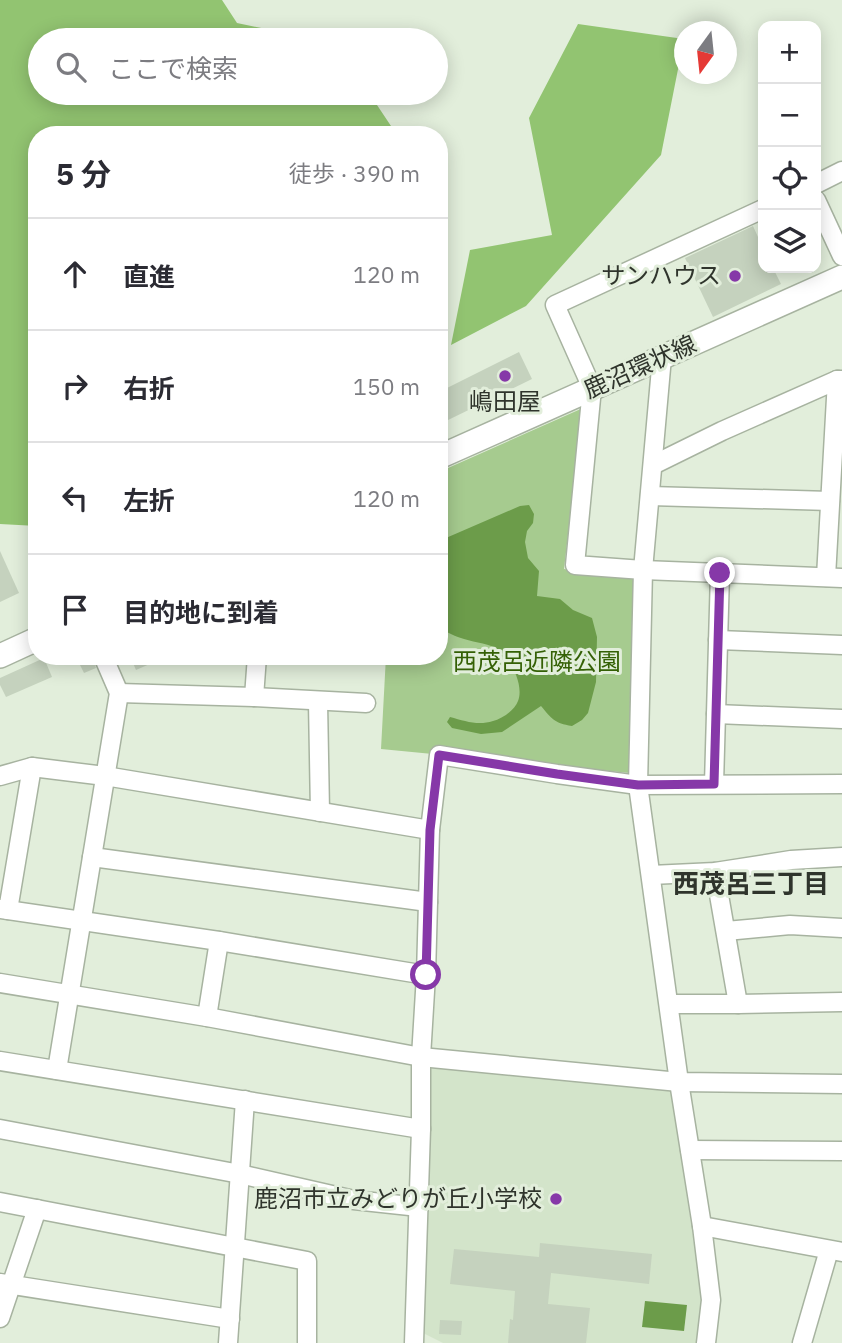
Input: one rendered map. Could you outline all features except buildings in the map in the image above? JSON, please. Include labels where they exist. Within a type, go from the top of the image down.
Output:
[{"type":"main road","name":"鹿沼環状線","points":[[448,453],[842,277]]},
{"type":"main road","points":[[0,656],[28,643]]},
{"type":"street","points":[[821,182],[842,171]]},
{"type":"street","points":[[653,464],[722,430],[839,380],[830,502],[834,578],[575,565],[592,388],[555,305],[761,210]]},
{"type":"street","points":[[821,210],[842,256]]},
{"type":"street","points":[[662,357],[643,570],[638,785],[702,1226],[711,1300],[706,1343]]},
{"type":"street","points":[[650,496],[830,502]]},
{"type":"street","points":[[714,784],[720,573]]},
{"type":"street","points":[[718,640],[842,645]]},
{"type":"street","points":[[57,1070],[119,693],[107,665]]},
{"type":"street","points":[[254,697],[256,665]]},
{"type":"street","points":[[119,693],[366,704]]},
{"type":"street","points":[[318,702],[320,812]]},
{"type":"street","points":[[716,713],[842,719]]},
{"type":"street","points":[[414,1343],[430,830],[439,755],[638,785],[842,784]]},
{"type":"street","points":[[0,776],[32,767],[106,776],[430,830]]},
{"type":"street","points":[[32,767],[4,910],[426,975]]},
{"type":"street","points":[[92,857],[428,902]]},
{"type":"street","points":[[651,875],[715,872],[791,860],[842,857]]},
{"type":"street","points":[[715,872],[738,1004]]},
{"type":"street","points":[[726,931],[790,925],[842,928]]},
{"type":"street","points":[[206,1017],[219,941]]},
{"type":"street","points":[[0,983],[206,1017],[421,1057],[679,1082],[842,1084]]},
{"type":"street","points":[[669,1004],[842,1002]]},
{"type":"street","points":[[0,1061],[421,1129]]},
{"type":"street","points":[[228,1343],[245,1100]]},
{"type":"street","points":[[0,1129],[240,1174],[354,1200],[419,1207]]},
{"type":"street","points":[[690,1150],[842,1151]]},
{"type":"street","points":[[0,1202],[307,1261],[307,1343]]},
{"type":"street","points":[[0,1318],[6,1284],[37,1209]]},
{"type":"street","points":[[702,1226],[835,1251],[802,1343]]},
{"type":"street","points":[[6,1284],[230,1319]]},
{"type":"shaded area","points":[[0,0],[222,0],[237,23],[261,28],[28,28],[28,105],[377,105],[391,126],[28,126],[28,526],[0,524]]},
{"type":"shaded area","points":[[578,24],[674,38],[675,84],[661,155],[526,306],[451,345],[470,250],[552,235],[529,118]]},
{"type":"shaded area","points":[[529,505],[534,514],[525,542],[528,558],[539,571],[537,596],[560,599],[573,610],[592,618],[597,637],[596,682],[588,713],[572,726],[554,720],[541,706],[502,732],[481,734],[452,728],[447,722],[450,717],[482,723],[504,716],[516,704],[519,688],[513,667],[500,651],[448,632],[448,537],[520,506]]},
{"type":"shaded area","name":"鹿沼市立みどりが丘小学校","points":[[435,1062],[666,1087],[672,1092],[703,1306],[696,1343],[443,1343],[419,1331],[429,1067]]},
{"type":"shaded area","points":[[645,1301],[687,1305],[684,1331],[642,1327]]},
{"type":"green space","name":"西茂呂近隣公園","points":[[583,408],[564,569],[637,580],[630,773],[381,749],[386,665],[448,665],[448,468]]},
{"type":"place","name":"サンハウス","points":[[735,276]]},
{"type":"place","name":"嶋田屋","points":[[505,376]]},
{"type":"place","name":"鹿沼市立みどりが丘小学校","points":[[556,1199]]},
{"type":"district","name":"西茂呂三丁目","points":[[751,884]]},
{"type":"route","points":[[426,975],[430,830],[439,755],[638,785],[714,784],[720,573]]}]
